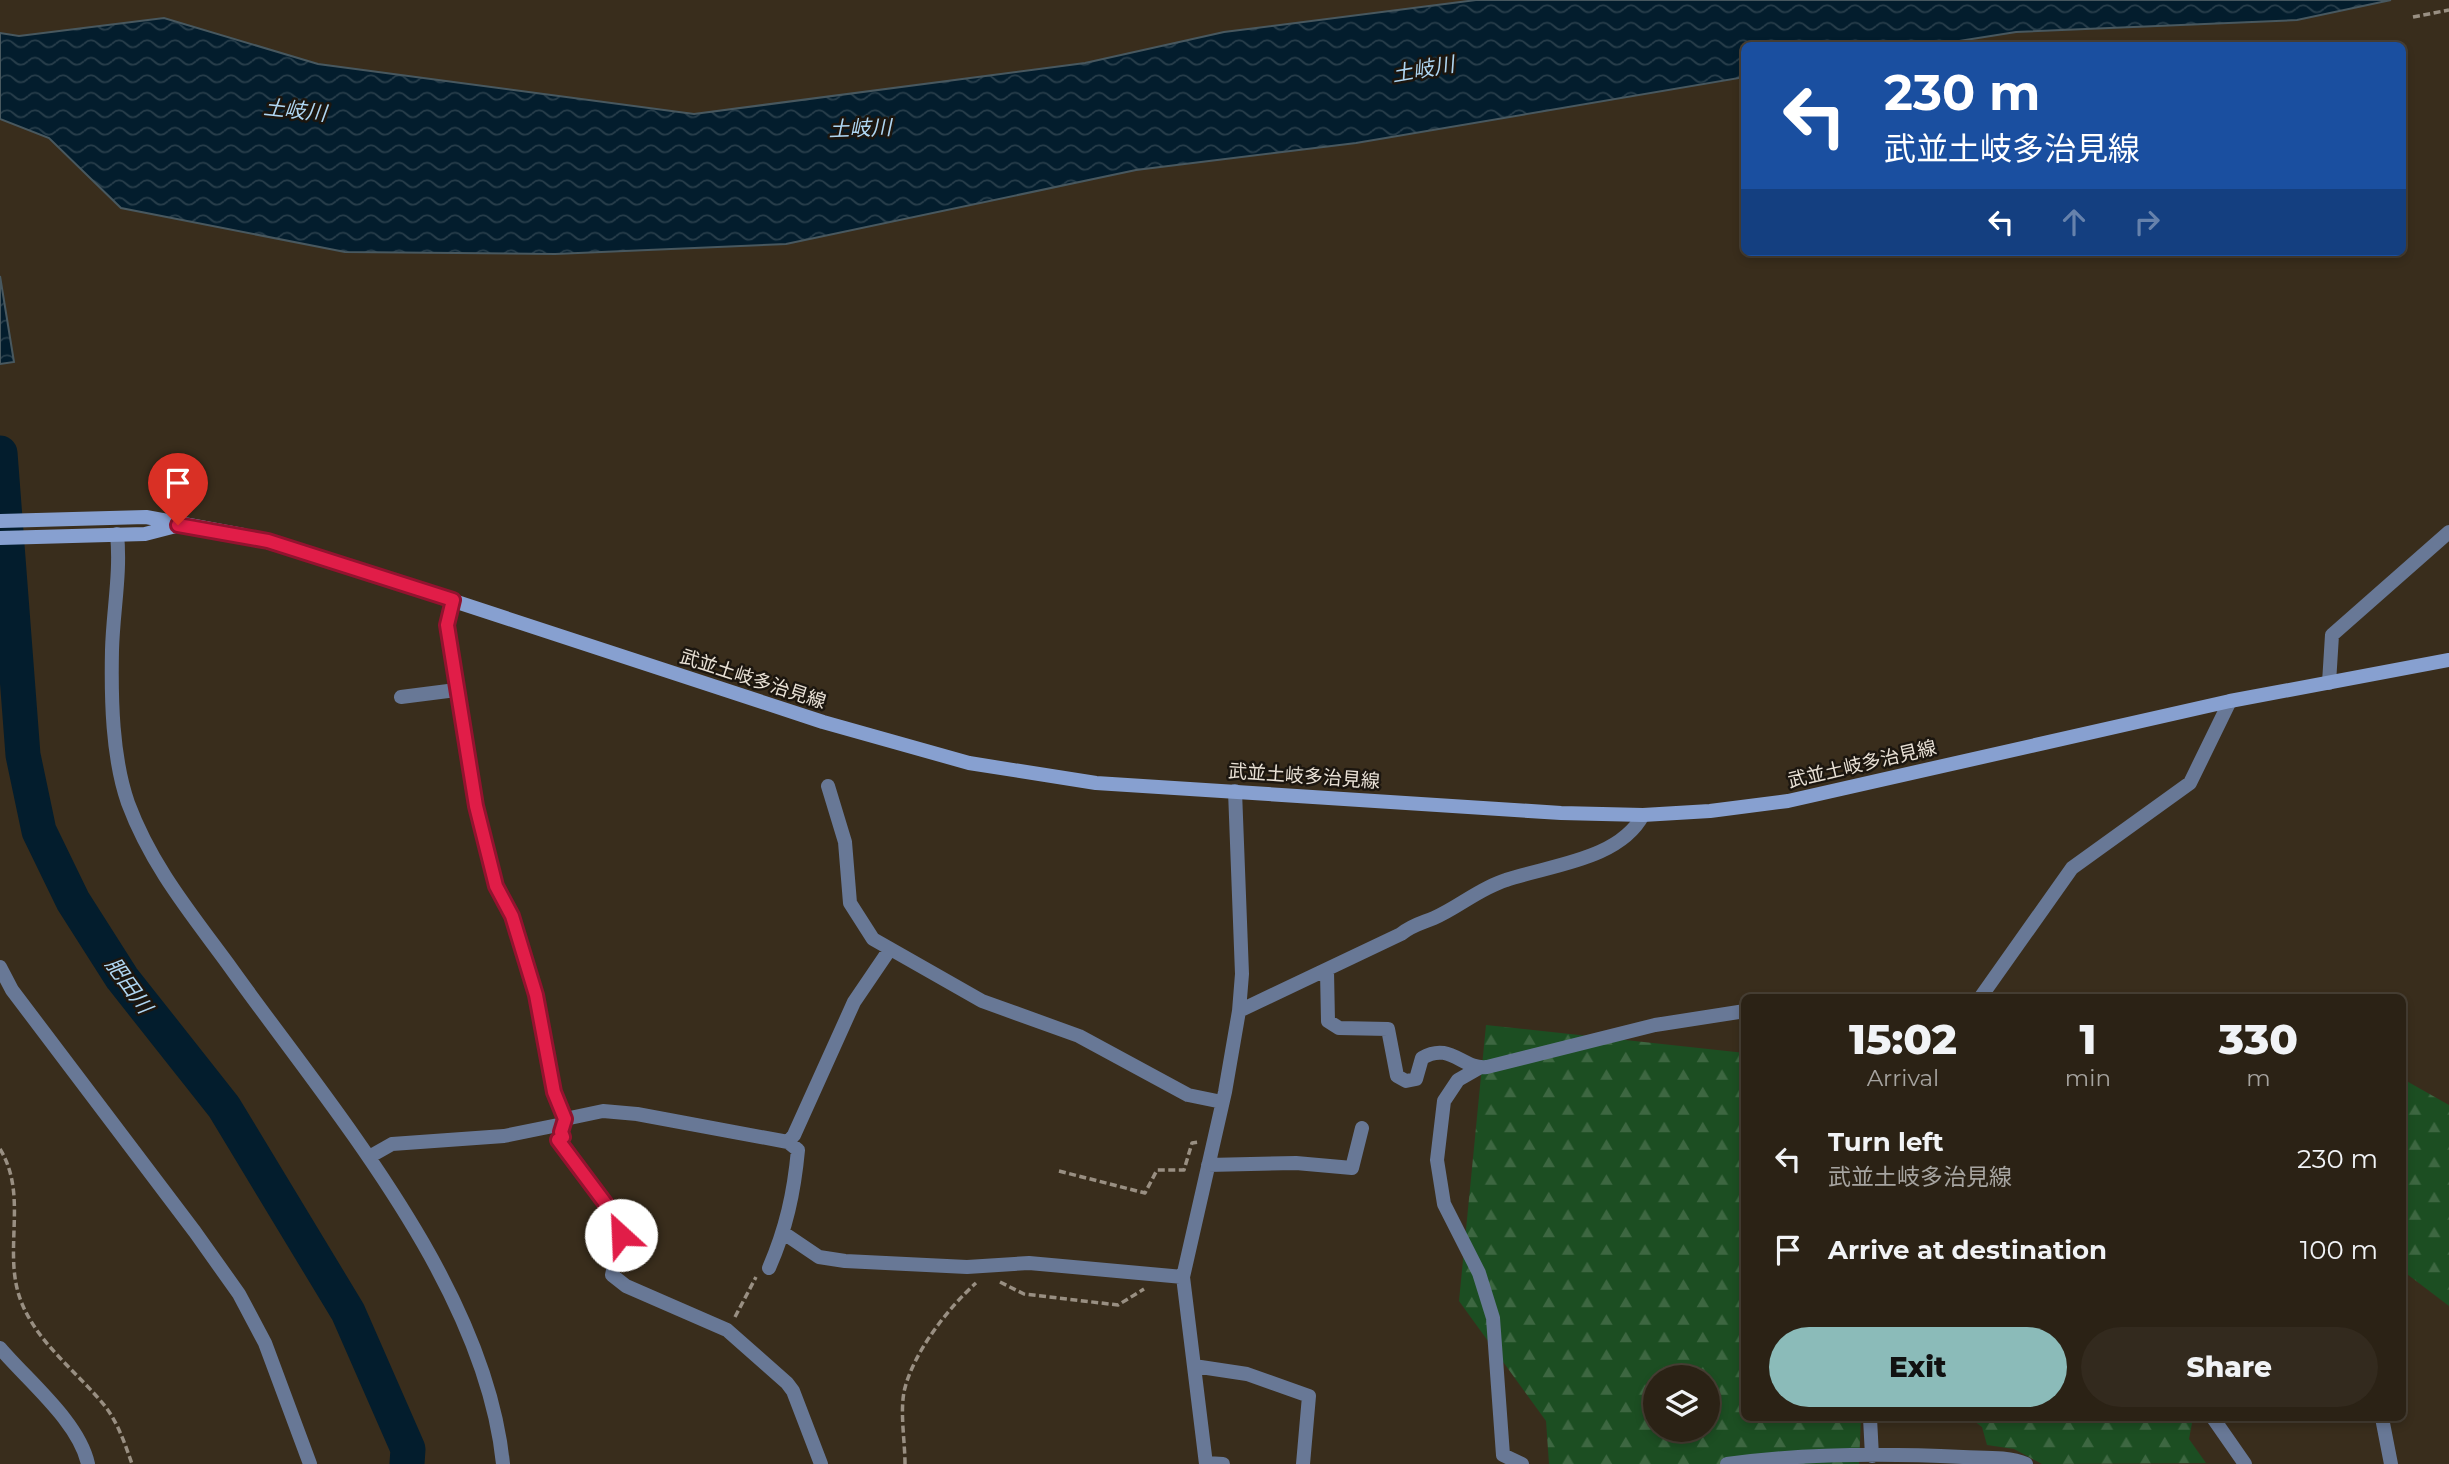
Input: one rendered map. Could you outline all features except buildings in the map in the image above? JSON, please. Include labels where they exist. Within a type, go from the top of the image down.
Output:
[{"type":"main road","name":"武並土岐多治見線","points":[[0,521],[146,517],[268,541],[823,722],[969,763],[1032,776],[1096,783],[1561,813],[1643,815],[1788,801],[2230,701],[2449,660]]},
{"type":"main road","name":"武並土岐多治見線","points":[[0,538],[145,534],[178,525]]},
{"type":"street","points":[[2329,683],[2332,635],[2449,532]]},
{"type":"street","points":[[109,534],[119,555],[112,650],[114,711],[127,800],[152,859],[369,1157],[417,1235],[475,1344],[488,1386],[503,1464]]},
{"type":"street","points":[[453,600],[447,625],[476,806],[496,886],[512,916],[536,995],[554,1092],[564,1121],[563,1137],[558,1140],[620,1223],[621,1235],[612,1275],[626,1286],[727,1330],[793,1391],[821,1464]]},
{"type":"street","points":[[401,697],[456,690]]},
{"type":"street","points":[[1983,994],[2072,868],[2190,783],[2230,701]]},
{"type":"street","points":[[828,786],[845,842],[850,903],[864,929],[873,939],[982,1001],[1079,1036],[1188,1095],[1222,1102]]},
{"type":"street","points":[[1223,1464],[1206,1463],[1183,1277],[1222,1102],[1239,1011],[1242,974],[1235,791]]},
{"type":"street","points":[[1239,1011],[1327,971],[1503,881],[1592,855],[1634,832],[1643,815]]},
{"type":"street","points":[[788,1142],[794,1135],[854,1002],[890,949]]},
{"type":"street","points":[[0,967],[12,990],[239,1294],[265,1343],[310,1464]]},
{"type":"street","points":[[1327,971],[1328,1021],[1339,1027],[1388,1030],[1396,1076],[1400,1080],[1416,1079],[1422,1058],[1447,1051],[1479,1068]]},
{"type":"street","points":[[1522,1464],[1503,1455],[1493,1318],[1479,1273],[1444,1204],[1438,1172],[1438,1133],[1444,1101],[1458,1080],[1479,1068],[1655,1025],[1741,1012]]},
{"type":"street","points":[[369,1157],[392,1144],[503,1136],[603,1111],[638,1114],[788,1142],[798,1150],[785,1234],[769,1268]]},
{"type":"street","points":[[1208,1165],[1296,1164],[1352,1168],[1362,1128]]},
{"type":"street","points":[[785,1234],[819,1257],[845,1261],[985,1270],[1029,1263],[1183,1277]]},
{"type":"street","points":[[0,1348],[74,1431],[85,1448],[88,1464]]},
{"type":"street","points":[[1194,1366],[1247,1374],[1309,1396],[1303,1464]]},
{"type":"street","points":[[1870,1421],[1872,1457]]},
{"type":"street","points":[[2215,1421],[2245,1464]]},
{"type":"street","points":[[2383,1421],[2391,1464]]},
{"type":"street","points":[[1727,1464],[1786,1455],[1986,1458],[2026,1464]]},
{"type":"path","points":[[2413,17],[2449,10]]},
{"type":"path","points":[[1059,1171],[1145,1193],[1157,1170],[1184,1170],[1192,1143],[1213,1141]]},
{"type":"path","points":[[0,1149],[14,1178],[16,1216],[13,1268],[23,1308],[42,1337],[106,1408],[120,1430],[132,1464]]},
{"type":"path","points":[[727,1330],[762,1268],[769,1268]]},
{"type":"path","points":[[905,1464],[904,1392],[925,1344],[952,1305],[985,1270],[1024,1294],[1118,1305],[1147,1286]]},
{"type":"green space","points":[[1486,1025],[1741,1053],[1741,1421],[1861,1421],[1859,1464],[1549,1464],[1546,1421],[1459,1301]]},
{"type":"green space","points":[[2406,1081],[2449,1105],[2449,1306],[2406,1273]]},
{"type":"green space","points":[[1974,1421],[2192,1421],[2189,1439],[2206,1463],[2042,1464],[2014,1449],[1987,1445],[1982,1427]]},
{"type":"water","name":"土岐川","points":[[1476,0],[2391,0],[2297,20],[2016,32],[1953,42],[1741,42],[1741,78],[1356,143],[1136,170],[786,244],[555,254],[345,252],[121,208],[49,138],[0,119],[0,33],[19,36],[164,18],[318,64],[694,114],[1085,63],[1224,32]]},
{"type":"water","points":[[0,276],[14,362],[0,364]]},
{"type":"waterway","name":"肥田川","points":[[0,453],[23,755],[39,831],[73,901],[122,978],[224,1107],[348,1312],[408,1449],[407,1464]]},
{"type":"route","points":[[178,525],[268,541],[453,600],[447,625],[476,806],[490,852],[496,886],[512,916],[536,995],[554,1092],[565,1119],[561,1132],[563,1137],[558,1140],[620,1223],[621,1235]]}]
